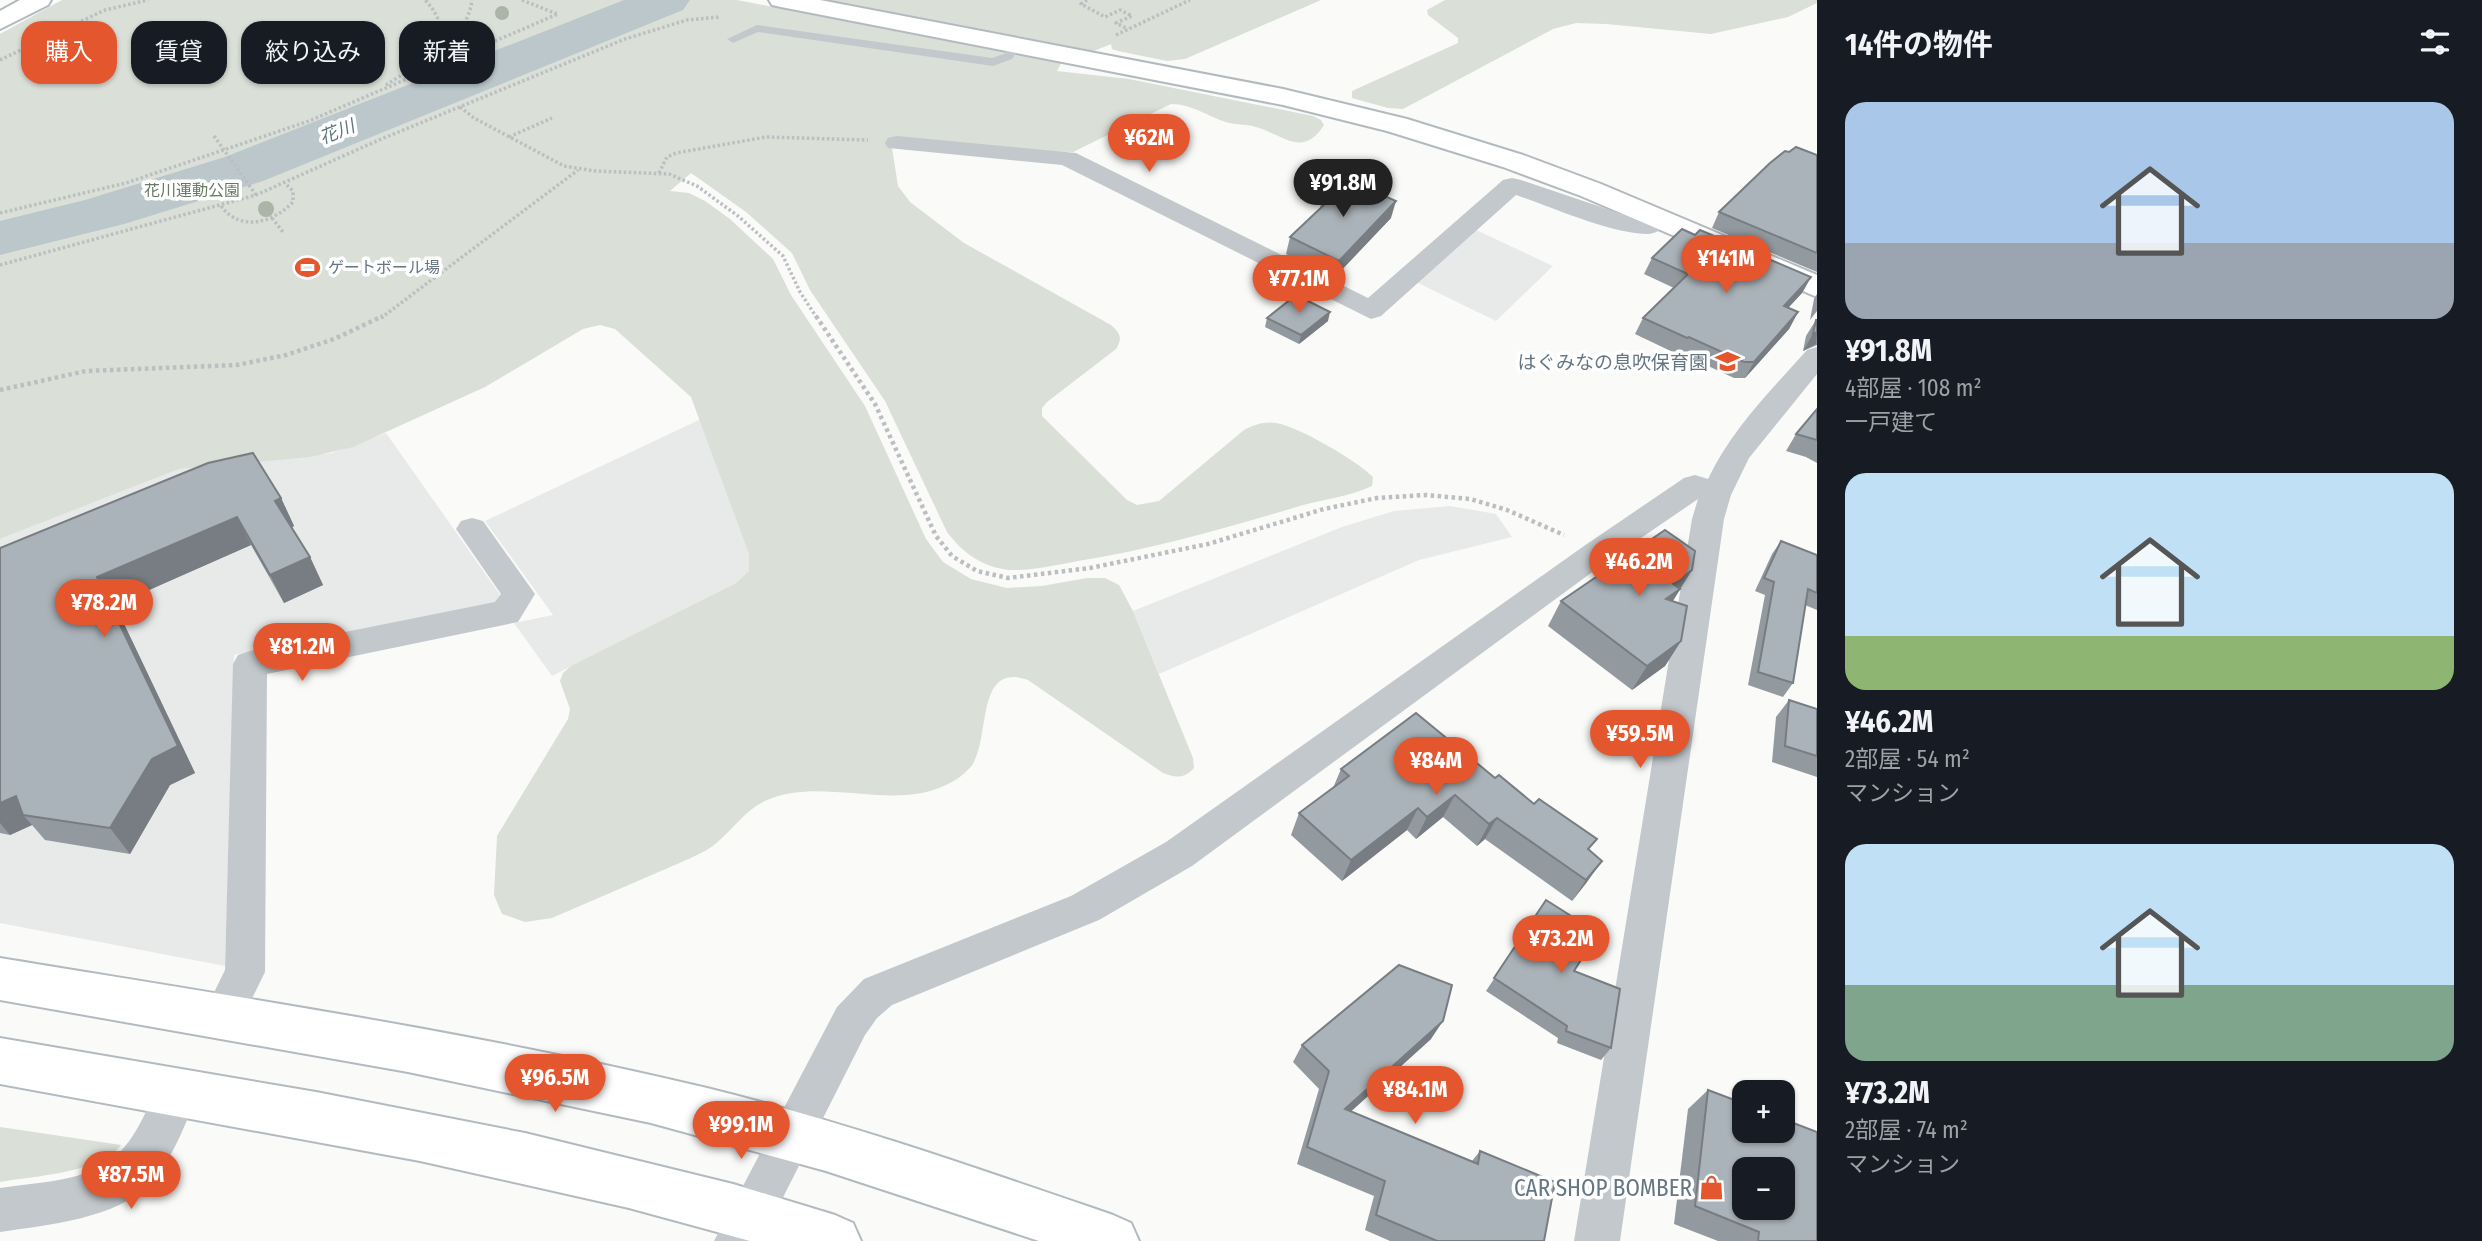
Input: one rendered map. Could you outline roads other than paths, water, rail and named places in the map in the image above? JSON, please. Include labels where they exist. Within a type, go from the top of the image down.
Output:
[{"type":"street","points":[[0,21],[39,0]]},
{"type":"street","points":[[782,0],[1283,97],[1397,125],[1526,166],[1657,218],[1817,287]]},
{"type":"street","points":[[897,143],[1067,158],[1371,310],[1512,185],[1614,220],[1648,226],[1657,218]]},
{"type":"street","points":[[1597,1241],[1714,493],[1739,448],[1817,356]]},
{"type":"street","points":[[743,1228],[851,1021],[863,1004],[878,992],[1032,931],[1133,882],[1179,854],[1595,554],[1695,486],[1714,493]]},
{"type":"street","points":[[222,1017],[244,972],[250,664],[506,613],[519,594],[472,528]]},
{"type":"street","points":[[0,979],[501,1066],[654,1100],[791,1136],[969,1190],[1113,1241]]},
{"type":"street","points":[[0,1061],[470,1146],[624,1181],[743,1228],[835,1241]]},
{"type":"street","points":[[0,1210],[90,1193],[113,1185],[133,1170],[147,1150],[177,1093]]},
{"type":"lane","points":[[733,39],[757,28],[983,62],[1002,60],[1015,45]]},
{"type":"waterway","name":"花川","points":[[0,238],[104,212],[244,169],[666,0]]},
{"type":"place","name":"ゲートボール場","points":[[308,267]]},
{"type":"place","name":"はぐみなの息吹保育園","points":[[1728,362]]},
{"type":"place","name":"CAR SHOP BOMBER","points":[[1712,1188]]},
{"type":"park label","name":"花川運動公園","points":[[192,190]]}]
